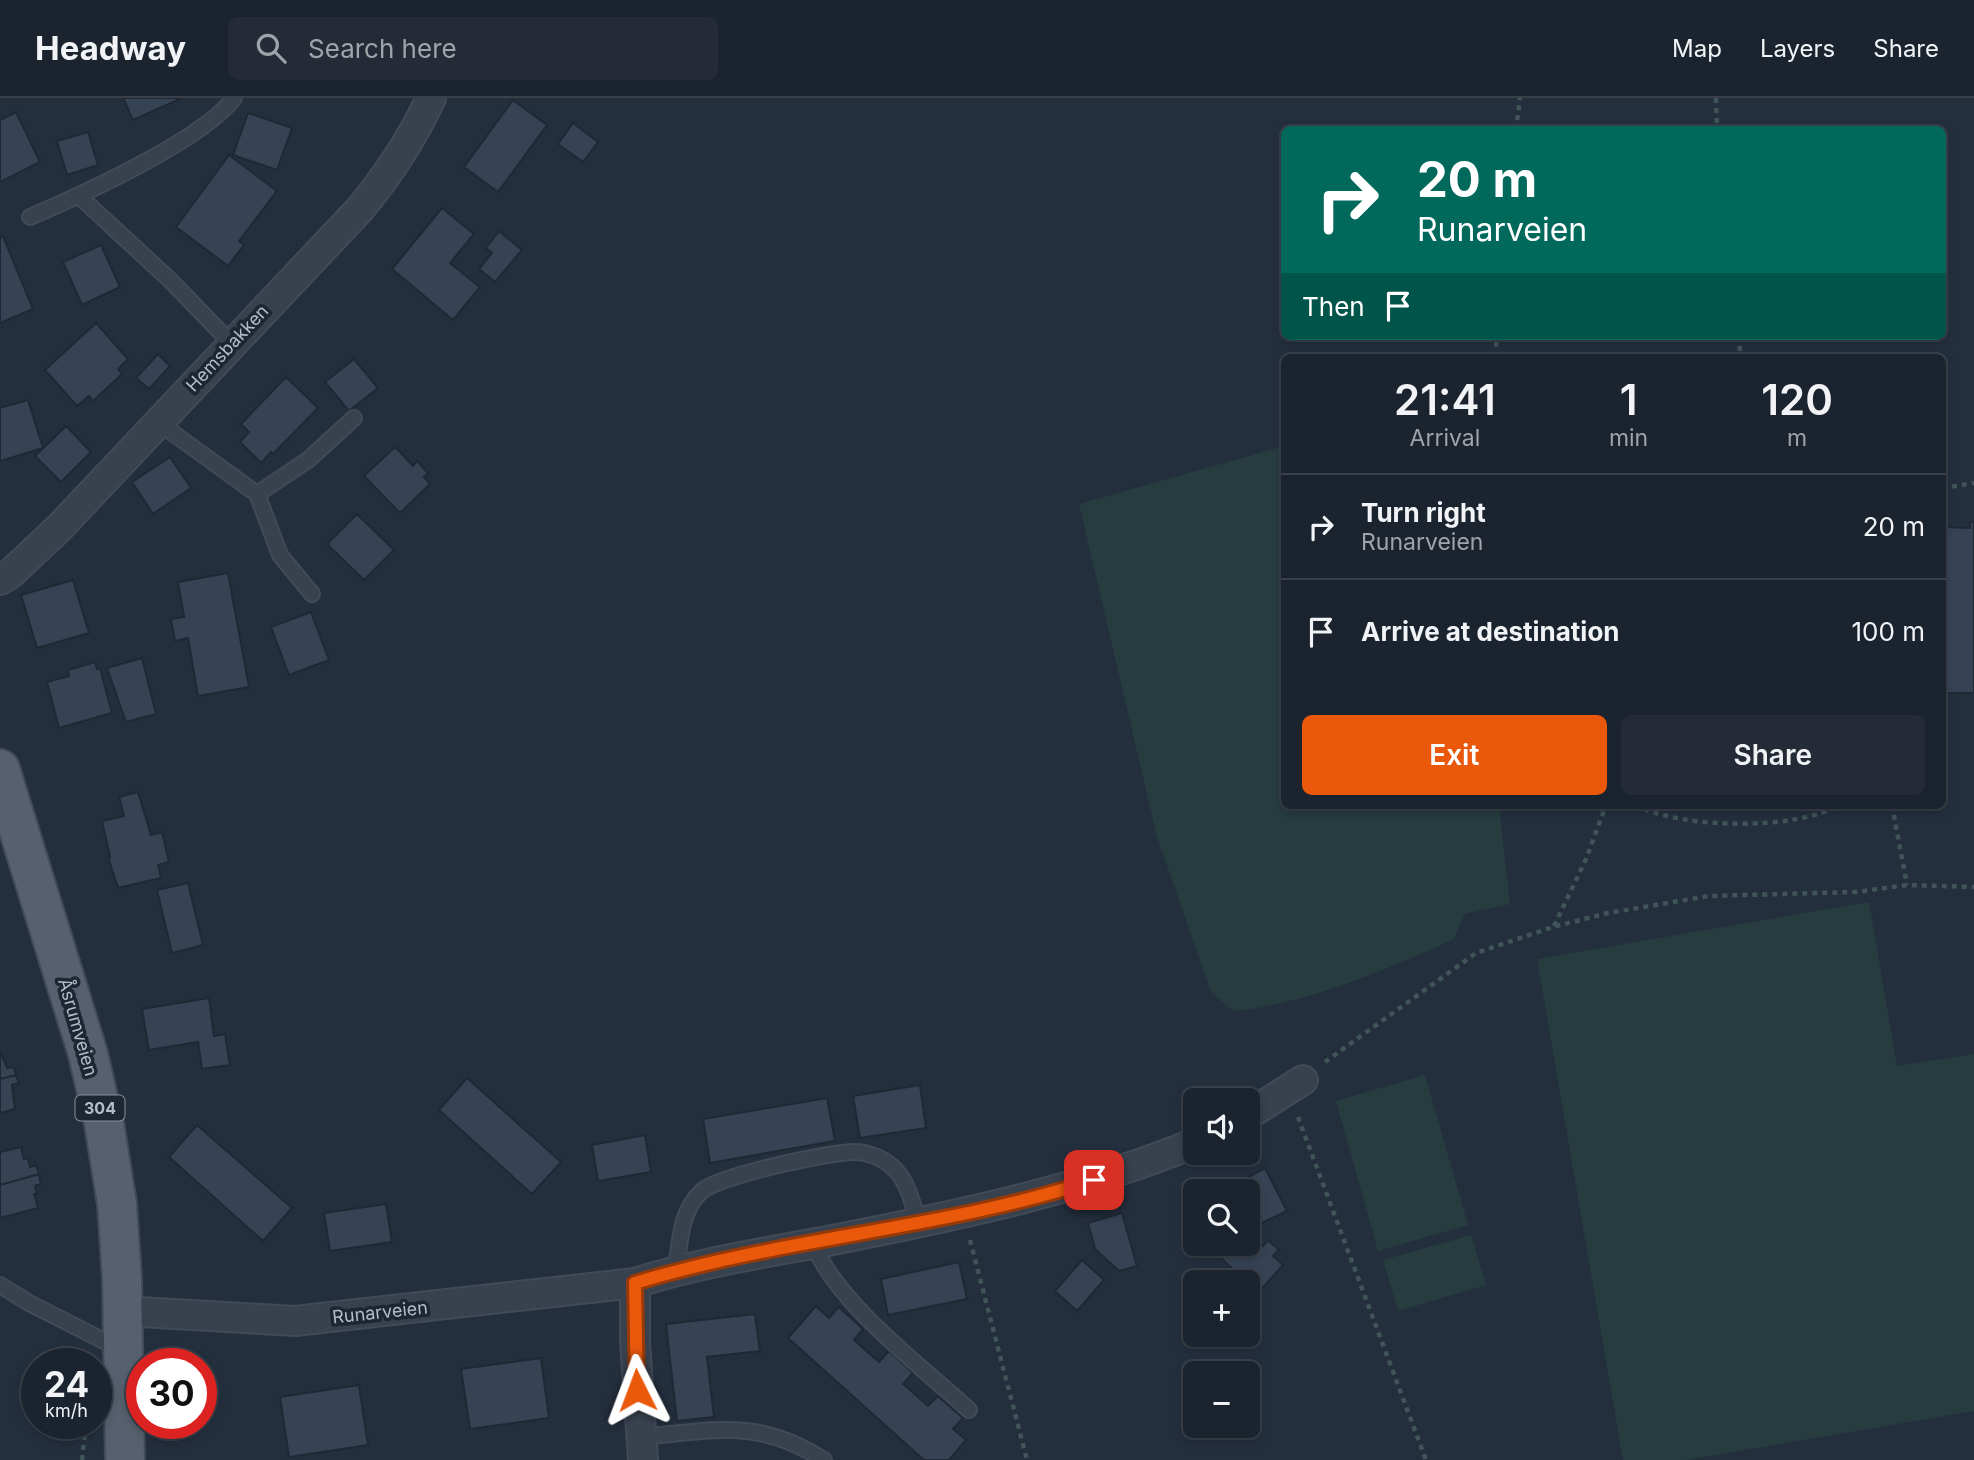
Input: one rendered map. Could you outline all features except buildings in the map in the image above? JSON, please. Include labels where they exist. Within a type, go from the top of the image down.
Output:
[{"type":"main road","name":"Åsrumveien","points":[[0,769],[6,810],[88,1054],[104,1124],[117,1204],[125,1460]]},
{"type":"street","name":"Hemsbakken","points":[[0,580],[59,528],[360,209],[386,178],[412,137],[431,98]]},
{"type":"street","points":[[1260,1108],[1296,1085]]},
{"type":"street","name":"Runarveien","points":[[122,1327],[295,1321],[635,1283],[676,1270],[813,1244],[1069,1188],[1142,1165],[1183,1148]]},
{"type":"street","points":[[635,1283],[641,1448]]},
{"type":"lane","points":[[30,217],[79,196],[211,122],[234,98]]},
{"type":"lane","points":[[79,196],[170,280],[231,343]]},
{"type":"lane","points":[[257,494],[308,460],[354,418]]},
{"type":"lane","points":[[159,423],[257,494],[280,555],[312,594]]},
{"type":"lane","points":[[676,1270],[682,1227],[690,1205],[702,1190],[720,1179],[787,1164],[856,1152],[879,1158],[895,1170],[908,1185],[918,1222]]},
{"type":"lane","points":[[813,1244],[820,1262],[868,1317],[969,1410]]},
{"type":"lane","points":[[0,1284],[29,1303],[106,1342],[122,1327]]},
{"type":"lane","points":[[641,1448],[747,1429],[775,1434],[824,1460]]},
{"type":"path","points":[[1516,126],[1520,98]]},
{"type":"path","points":[[1716,98],[1717,126]]},
{"type":"path","points":[[1946,487],[1974,483]]},
{"type":"path","points":[[1553,927],[1586,859],[1605,809]]},
{"type":"path","points":[[1643,809],[1691,821],[1760,822],[1824,814],[1833,809]]},
{"type":"path","points":[[1893,809],[1907,885]]},
{"type":"path","points":[[1426,1460],[1296,1085],[1365,1031],[1476,953],[1553,927],[1608,913],[1709,896],[1856,892],[1907,885],[1974,887]]},
{"type":"path","points":[[962,1212],[1027,1460]]},
{"type":"path","points":[[82,1460],[84,1439]]},
{"type":"green space","points":[[1281,447],[1281,809],[1499,809],[1510,904],[1465,914],[1454,939],[1402,962],[1317,993],[1233,1011],[1211,992],[1157,837],[1079,504]]},
{"type":"green space","points":[[1869,902],[1897,1066],[1974,1054],[1974,1411],[1686,1460],[1623,1460],[1537,959]]},
{"type":"green space","points":[[1425,1075],[1468,1225],[1378,1251],[1336,1101]]},
{"type":"green space","points":[[1471,1235],[1486,1285],[1398,1311],[1383,1260]]},
{"type":"route","points":[[637,1390],[635,1283],[676,1270],[860,1235],[1094,1180]]}]
